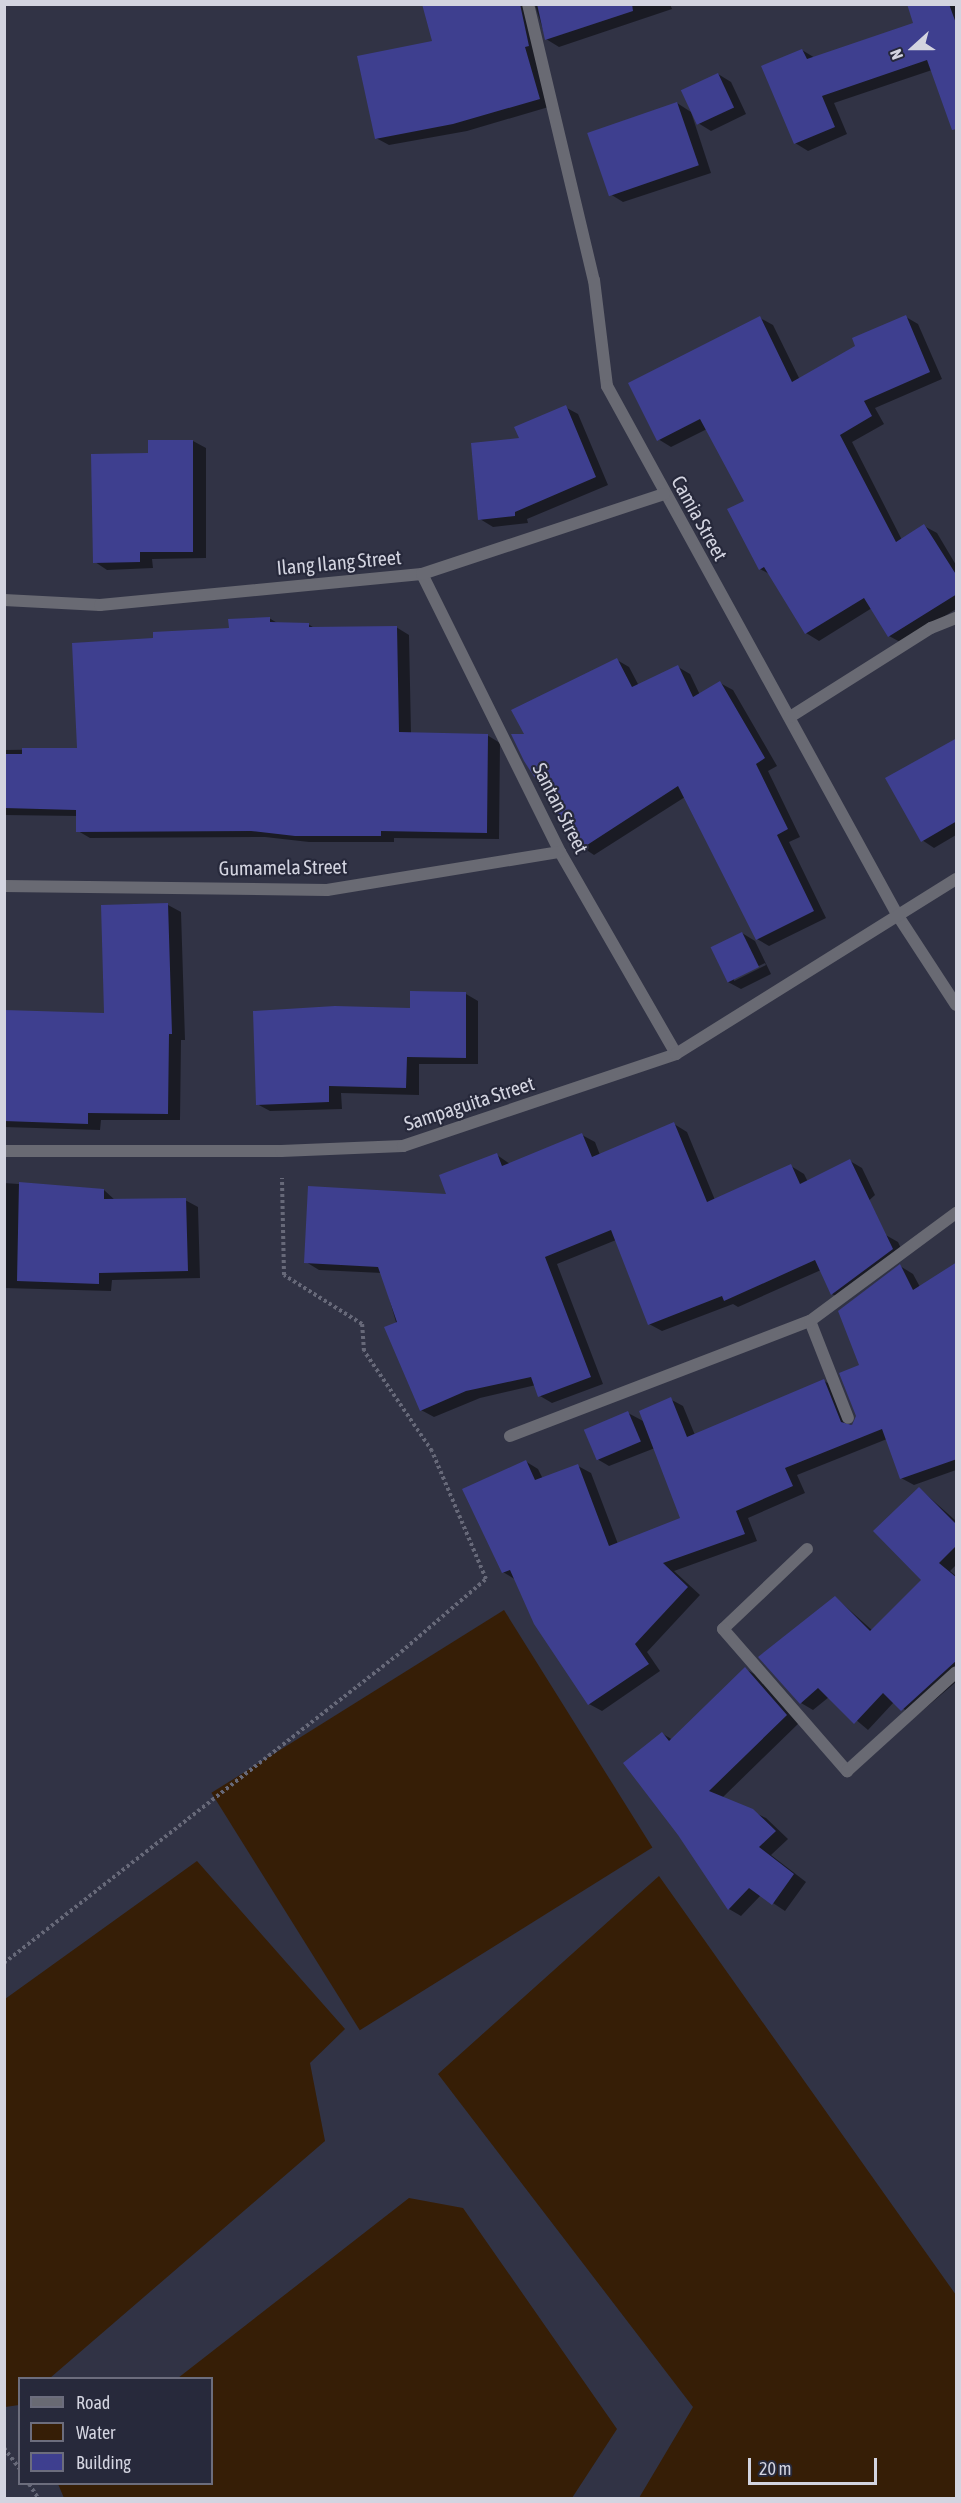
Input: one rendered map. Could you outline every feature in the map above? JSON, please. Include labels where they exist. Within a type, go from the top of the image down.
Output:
[{"type":"street","name":"Camia Street","points":[[528,4],[594,280],[607,386],[664,495],[790,717],[898,916],[957,1005]]},
{"type":"street","name":"Ilang Ilang Street","points":[[4,600],[100,605],[422,574],[664,495]]},
{"type":"street","name":"Santan Street","points":[[422,574],[560,852],[676,1054]]},
{"type":"street","points":[[790,717],[931,628],[957,618]]},
{"type":"street","name":"Gumamela Street","points":[[4,886],[327,890],[560,852]]},
{"type":"street","name":"Sampaguita Street","points":[[4,1151],[281,1151],[403,1146],[676,1054],[957,879]]},
{"type":"street","points":[[510,1436],[810,1321],[957,1213]]},
{"type":"street","points":[[810,1321],[848,1418]]},
{"type":"street","points":[[807,1549],[723,1629],[847,1771],[957,1672]]},
{"type":"path","points":[[4,1963],[401,1652],[486,1579],[432,1451],[364,1351],[362,1324],[284,1275],[281,1151]]},
{"type":"path","points":[[4,2448],[18,2466]]},
{"type":"path","points":[[30,2485],[38,2499]]},
{"type":"water","points":[[504,1610],[652,1847],[360,2030],[211,1793]]},
{"type":"water","points":[[197,1861],[345,2029],[310,2063],[325,2141],[51,2377],[18,2377],[18,2405],[5,2407],[5,1999]]},
{"type":"water","points":[[659,1876],[956,2295],[956,2498],[639,2498],[693,2407],[438,2074]]},
{"type":"water","points":[[409,2198],[463,2208],[617,2429],[572,2498],[64,2498],[58,2485],[213,2485],[213,2377],[179,2377]]},
{"type":"building","points":[[422,4],[520,4],[529,46],[525,47],[540,99],[453,124],[375,139],[357,56],[432,41]]},
{"type":"building","points":[[537,4],[632,4],[633,11],[545,40]]},
{"type":"building","points":[[907,4],[949,4],[957,26],[957,129],[952,130],[927,60],[822,96],[835,127],[794,144],[761,66],[802,49],[807,59],[913,23]]},
{"type":"building","points":[[718,73],[734,107],[697,125],[681,90]]},
{"type":"building","points":[[677,102],[699,165],[609,196],[587,133]]},
{"type":"building","points":[[906,315],[930,372],[864,401],[872,416],[840,435],[896,542],[924,524],[957,576],[957,594],[888,637],[864,598],[805,634],[764,567],[759,570],[727,509],[744,501],[700,419],[657,441],[628,383],[760,316],[792,382],[855,346],[852,338]]},
{"type":"building","points":[[566,405],[596,477],[515,512],[515,516],[478,520],[471,443],[519,438],[514,427]]},
{"type":"building","points":[[148,440],[193,440],[193,552],[140,552],[140,562],[93,563],[91,454],[148,453]]},
{"type":"building","points":[[270,617],[270,622],[309,623],[309,627],[397,626],[399,732],[488,734],[487,833],[381,831],[381,836],[295,836],[251,831],[76,832],[76,810],[4,808],[4,754],[22,754],[22,748],[77,748],[72,643],[153,638],[153,632],[229,628],[228,619]]},
{"type":"building","points":[[617,658],[632,687],[678,665],[693,697],[720,681],[765,758],[756,764],[788,829],[777,835],[814,911],[756,940],[678,786],[581,849],[524,761],[511,734],[524,734],[511,710]]},
{"type":"building","points":[[957,738],[957,821],[921,842],[885,778]]},
{"type":"building","points":[[168,903],[172,1034],[169,1034],[168,1114],[88,1113],[88,1124],[4,1121],[4,1010],[104,1013],[101,905]]},
{"type":"building","points":[[742,932],[759,967],[728,982],[711,947]]},
{"type":"building","points":[[410,991],[466,992],[466,1058],[407,1057],[406,1088],[329,1086],[329,1102],[256,1105],[253,1011],[335,1006],[410,1008]]},
{"type":"building","points":[[674,1122],[707,1202],[791,1164],[800,1184],[850,1159],[893,1249],[831,1295],[815,1260],[724,1301],[722,1296],[648,1325],[611,1230],[545,1257],[591,1377],[538,1397],[531,1377],[466,1391],[420,1411],[384,1327],[397,1322],[378,1267],[304,1263],[308,1186],[446,1194],[439,1175],[497,1153],[502,1166],[582,1133],[592,1157]]},
{"type":"building","points":[[19,1182],[104,1189],[104,1199],[186,1198],[188,1271],[99,1273],[99,1284],[17,1281]]},
{"type":"building","points":[[957,1262],[957,1459],[900,1479],[882,1429],[785,1468],[793,1486],[736,1511],[745,1534],[663,1563],[688,1587],[635,1644],[649,1664],[588,1705],[534,1624],[510,1570],[502,1573],[462,1489],[526,1460],[535,1480],[578,1464],[609,1546],[680,1518],[639,1411],[671,1397],[687,1437],[824,1379],[841,1422],[852,1425],[856,1416],[839,1373],[859,1365],[838,1311],[900,1264],[913,1290]]},
{"type":"building","points":[[628,1411],[641,1441],[597,1460],[584,1430]]},
{"type":"building","points":[[919,1487],[957,1525],[957,1545],[939,1563],[957,1578],[957,1660],[901,1711],[883,1693],[854,1724],[818,1688],[800,1704],[758,1657],[835,1596],[870,1631],[921,1580],[873,1531]]},
{"type":"building","points":[[745,1667],[787,1715],[709,1791],[753,1809],[776,1831],[759,1847],[794,1874],[772,1905],[749,1888],[728,1910],[678,1835],[623,1763],[662,1732],[669,1741]]}]
